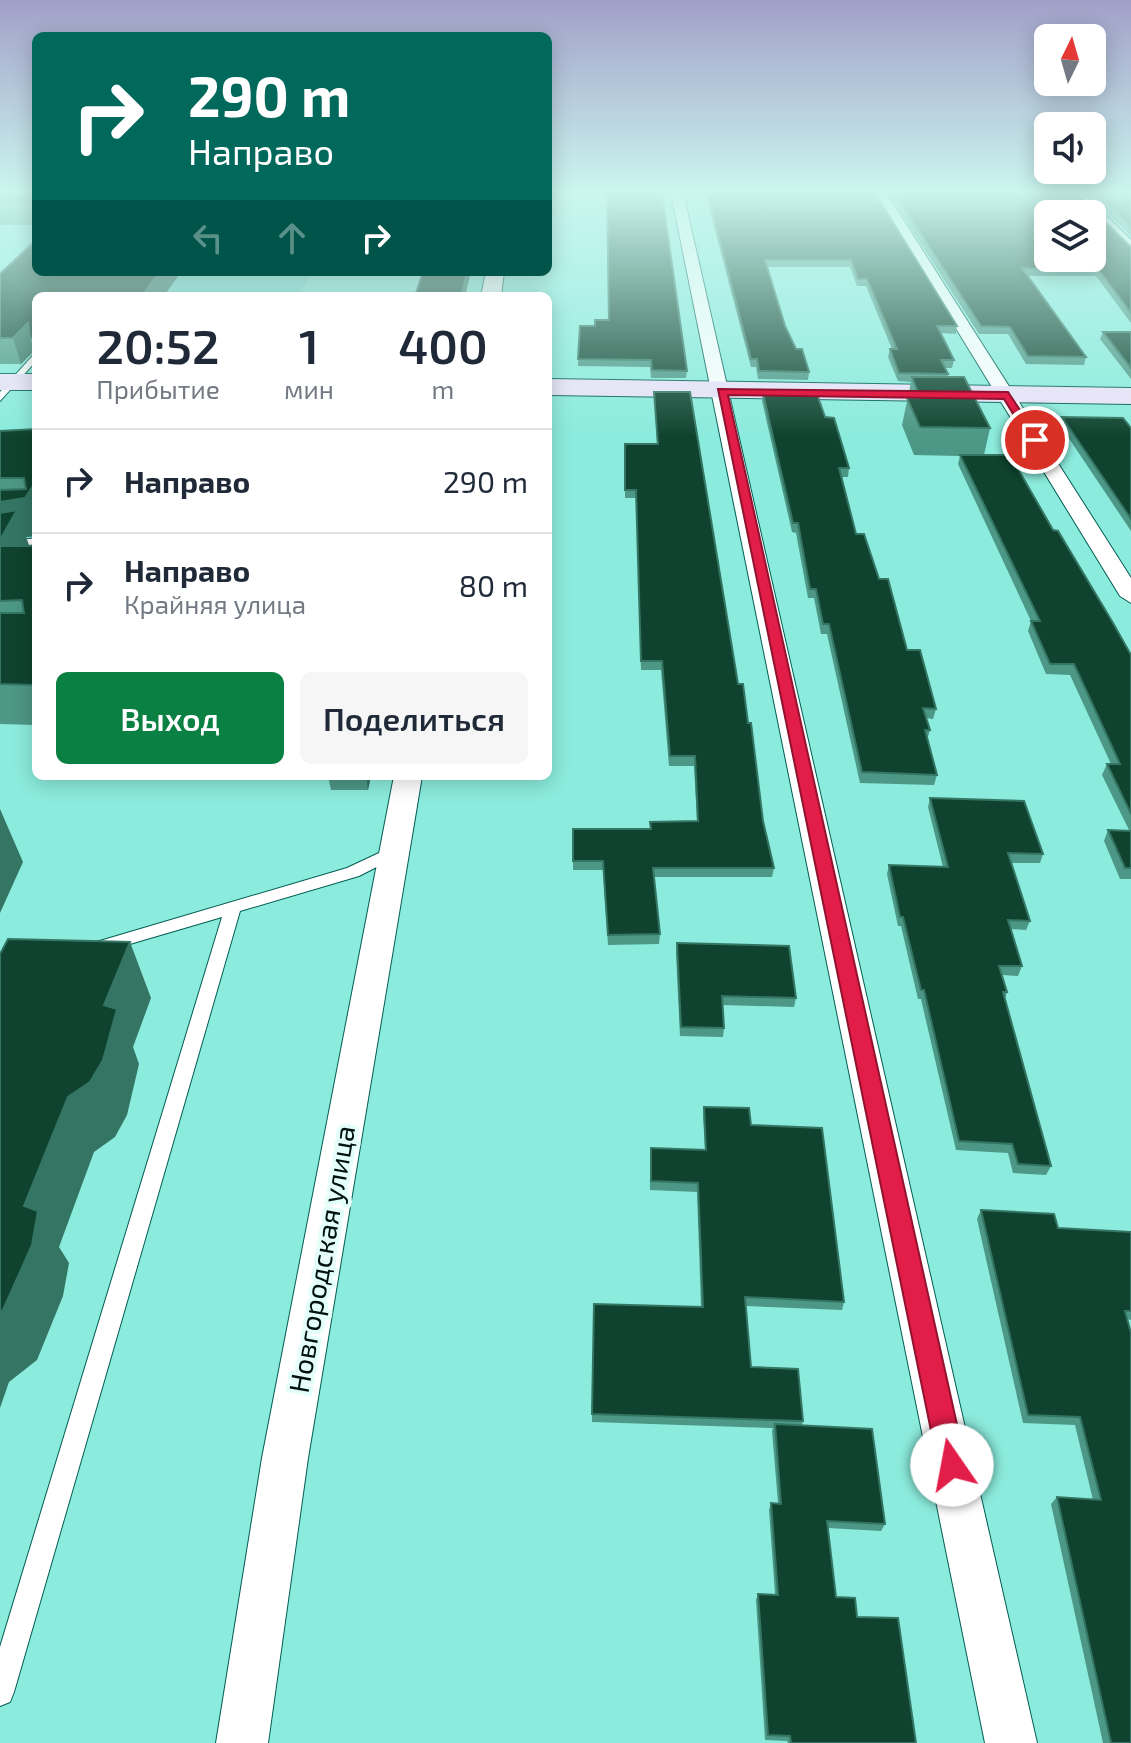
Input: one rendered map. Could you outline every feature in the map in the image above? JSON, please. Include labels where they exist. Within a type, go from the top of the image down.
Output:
[{"type":"main road","points":[[552,387],[1131,396]]},
{"type":"street","points":[[695,274],[1011,1743]]},
{"type":"street","points":[[931,274],[1131,596]]},
{"type":"street","name":"Новгородская улица","points":[[242,1743],[285,1458],[407,780]]},
{"type":"lane","points":[[12,386],[32,360]]},
{"type":"lane","points":[[0,546],[32,542]]},
{"type":"lane","points":[[88,951],[353,872],[394,851]]},
{"type":"lane","points":[[0,1692],[233,907]]},
{"type":"shaded area","points":[[121,276],[310,276],[300,292],[107,292]]},
{"type":"building","points":[[0,274],[156,276],[145,292],[32,292],[32,338],[28,323],[13,338],[0,338]]},
{"type":"building","points":[[608,274],[673,274],[687,371],[652,370],[651,360],[578,359],[580,326],[595,326],[595,320],[609,320]]},
{"type":"building","points":[[729,274],[769,274],[785,326],[796,349],[802,349],[809,372],[759,371],[757,359],[751,359]]},
{"type":"building","points":[[856,274],[925,274],[957,326],[937,326],[954,360],[941,360],[948,374],[899,373],[890,349],[897,349],[867,279],[858,279]]},
{"type":"building","points":[[947,274],[1027,274],[1086,357],[1028,356],[1010,327],[981,326]]},
{"type":"building","points":[[1102,274],[1131,274],[1131,313]]},
{"type":"building","points":[[422,276],[466,276],[462,292],[416,292]]},
{"type":"building","points":[[1103,332],[1131,332],[1131,368]]},
{"type":"building","points":[[912,377],[964,377],[990,428],[920,427],[907,398],[920,398]]},
{"type":"building","points":[[654,392],[690,392],[738,684],[743,684],[748,723],[751,723],[763,821],[774,868],[653,868],[660,934],[608,935],[603,861],[573,861],[573,829],[651,829],[650,822],[698,821],[695,756],[670,756],[662,661],[641,661],[636,490],[625,490],[625,444],[658,444]]},
{"type":"building","points":[[763,393],[817,394],[825,417],[834,418],[849,468],[839,468],[856,534],[864,534],[879,579],[888,579],[907,650],[920,650],[936,709],[923,708],[930,730],[925,730],[937,775],[862,772],[829,624],[823,624],[816,589],[810,589],[798,523],[793,523]]},
{"type":"building","points":[[1062,417],[1123,418],[1131,428],[1131,519]]},
{"type":"building","points":[[32,429],[32,487],[25,498],[0,502],[0,490],[26,489],[24,478],[0,478],[0,431]]},
{"type":"building","points":[[960,455],[1010,455],[1131,655],[1131,814],[1107,764],[1120,764],[1074,664],[1050,664],[1031,621],[1040,621]]},
{"type":"building","points":[[17,510],[0,540],[0,513]]},
{"type":"building","points":[[0,546],[32,546],[32,685],[0,684],[0,613],[24,613],[22,600],[0,601]]},
{"type":"building","points":[[930,798],[1024,801],[1043,854],[1008,853],[1030,921],[1008,920],[1022,966],[999,966],[1007,992],[1003,992],[1051,1166],[1018,1164],[1012,1144],[959,1141],[924,990],[921,990],[903,917],[900,917],[889,865],[948,867]]},
{"type":"building","points":[[1108,830],[1131,831],[1131,868],[1125,868]]},
{"type":"building","points":[[8,939],[130,942],[104,1005],[117,1009],[103,1060],[90,1082],[68,1097],[24,1206],[38,1211],[32,1245],[0,1312],[0,954]]},
{"type":"building","points":[[677,943],[789,946],[796,998],[722,996],[724,1028],[681,1027]]},
{"type":"building","points":[[704,1107],[749,1108],[751,1125],[822,1128],[844,1302],[745,1297],[751,1367],[798,1369],[803,1421],[592,1414],[594,1304],[703,1307],[698,1183],[651,1181],[651,1148],[706,1150]]},
{"type":"building","points":[[981,1210],[1054,1214],[1058,1228],[1131,1232],[1131,1311],[1125,1311],[1131,1333],[1131,1743],[1111,1743],[1057,1497],[1101,1500],[1080,1417],[1028,1415]]},
{"type":"building","points":[[775,1424],[872,1429],[885,1524],[827,1521],[836,1597],[855,1598],[857,1617],[898,1618],[916,1743],[791,1743],[790,1736],[768,1735],[758,1594],[778,1595],[771,1503],[781,1504]]},
{"type":"route","points":[[952,1465],[722,391],[1008,395],[1035,440]]}]
